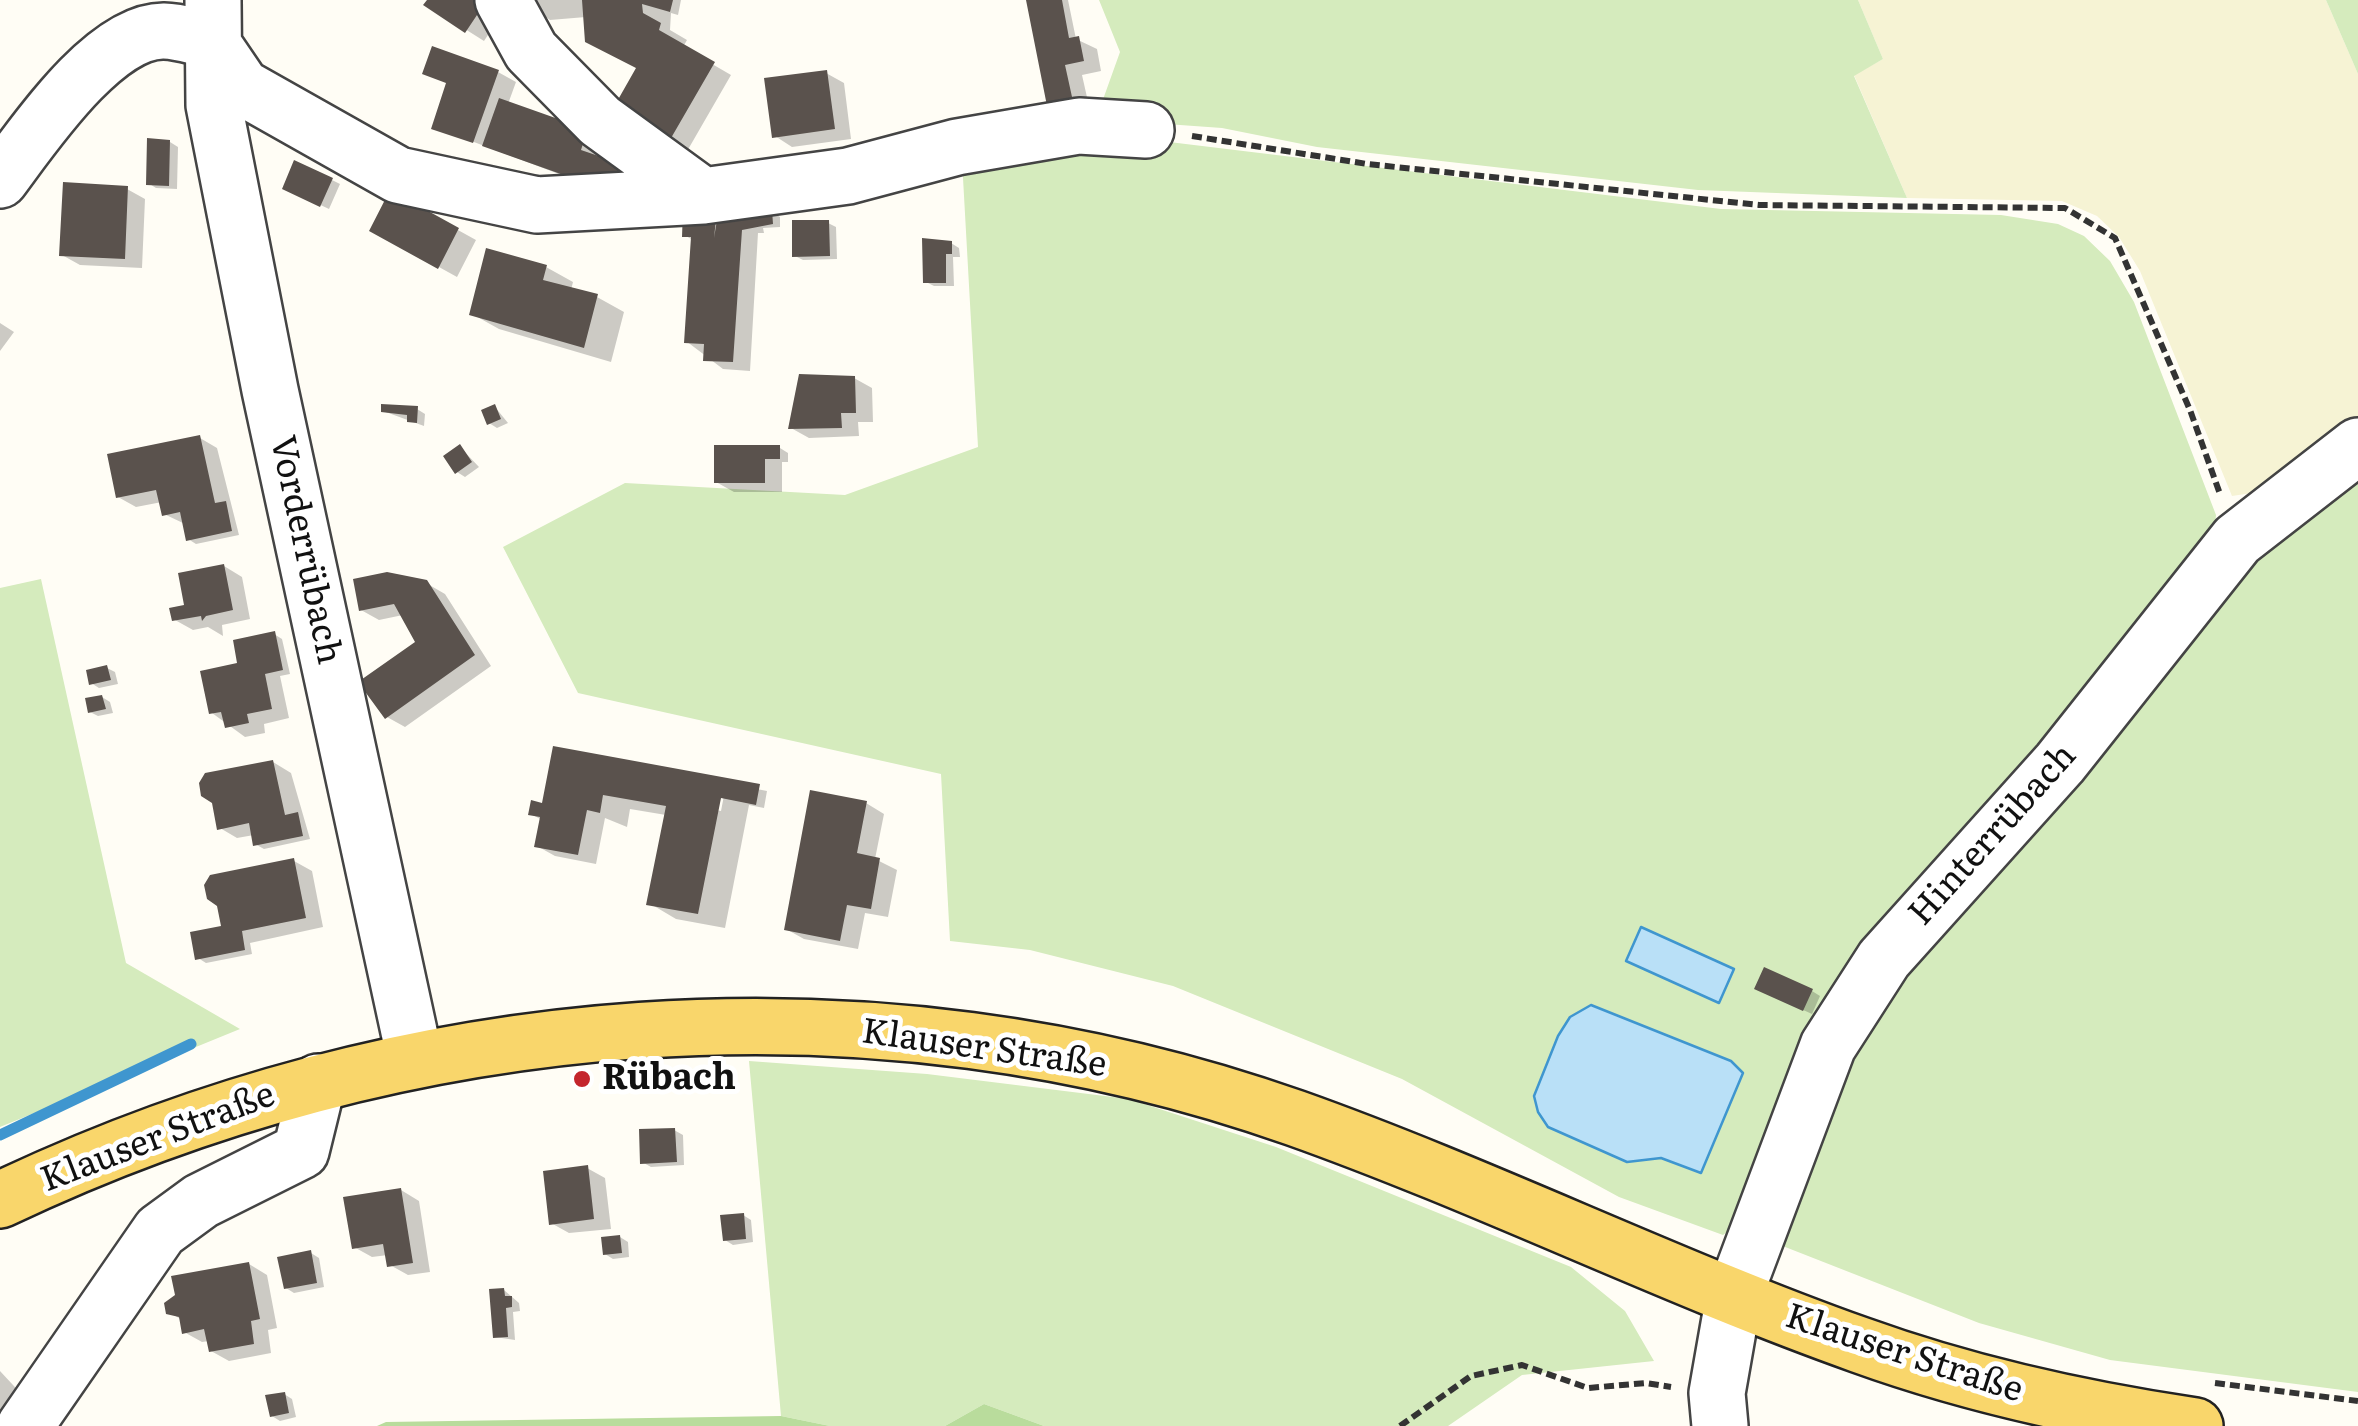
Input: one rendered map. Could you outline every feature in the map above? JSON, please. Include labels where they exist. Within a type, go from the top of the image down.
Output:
[{"type":"main road","name":"Klauser Straße","points":[[0,1200],[78,1163],[268,1094],[415,1059],[639,1030],[784,1024],[1068,1054],[1291,1116],[1863,1346],[1991,1386],[2104,1412],[2194,1426]]},
{"type":"street","points":[[502,0],[530,51],[600,121],[703,196]]},
{"type":"street","points":[[0,180],[66,92],[133,38],[212,20],[242,87],[398,175],[537,205],[703,196],[848,176],[957,147],[1079,126],[1146,130]]},
{"type":"street","name":"Vorderrübach","points":[[212,20],[214,106],[270,390],[415,1059]]},
{"type":"street","name":"Hinterrübach","points":[[1734,1296],[1828,1046],[1884,958],[2060,763],[2237,540],[2358,446]]},
{"type":"street","name":"Klauser Straße","points":[[24,1426],[160,1231],[201,1200],[302,1150],[318,1082]]},
{"type":"street","name":"Klauser Straße","points":[[1718,1409],[1734,1296]]},
{"type":"path","points":[[1146,130],[1367,164],[1759,206],[2065,208],[2115,238],[2190,410],[2237,540]]},
{"type":"path","points":[[1400,1426],[1472,1376],[1522,1365],[1588,1388],[1646,1384],[1718,1409]]},
{"type":"shaded area","points":[[1858,0],[2326,0],[2358,74],[2358,428],[2265,491],[2232,496],[2140,271],[2119,237],[2097,216],[2062,201],[1907,198],[1854,75],[1883,59]]},
{"type":"green space","points":[[1099,0],[1858,0],[1883,59],[1854,76],[1907,198],[1698,190],[1317,147],[1222,128],[1096,119],[1120,52]]},
{"type":"green space","points":[[2326,0],[2358,0],[2358,74]]},
{"type":"green space","points":[[1128,137],[1721,209],[2001,215],[2058,224],[2084,236],[2110,261],[2134,302],[2216,515],[2214,534],[1968,840],[1740,1222],[1723,1235],[1619,1197],[1402,1079],[1173,986],[1030,950],[950,941],[941,774],[578,693],[503,547],[625,483],[845,495],[978,447],[962,160]]},
{"type":"green space","points":[[2358,458],[2358,1392],[2110,1360],[1979,1323],[1775,1243],[1839,1051],[2240,553]]},
{"type":"green space","points":[[41,579],[126,963],[240,1029],[0,1127],[0,588]]},
{"type":"green space","points":[[749,1061],[927,1074],[1129,1099],[1276,1147],[1571,1267],[1625,1311],[1654,1361],[1522,1375],[1448,1426],[1044,1426],[984,1404],[945,1426],[830,1426],[781,1416]]},
{"type":"green space","points":[[984,1404],[1044,1426],[945,1426]]},
{"type":"green space","points":[[781,1416],[830,1426],[377,1426],[386,1422]]},
{"type":"water","points":[[1641,927],[1734,969],[1719,1003],[1626,961]]},
{"type":"water","points":[[1591,1005],[1731,1061],[1743,1073],[1701,1173],[1661,1158],[1627,1162],[1548,1127],[1538,1112],[1534,1096],[1558,1036],[1570,1017]]},
{"type":"building","points":[[427,0],[487,0],[465,33],[423,5]]},
{"type":"building","points":[[582,0],[673,0],[670,12],[642,4],[643,13],[661,23],[659,30],[715,62],[667,145],[611,112],[636,68],[585,42]]},
{"type":"building","points":[[1026,0],[1062,0],[1069,38],[1079,36],[1084,61],[1065,65],[1074,106],[1048,111]]},
{"type":"building","points":[[432,46],[499,70],[473,143],[431,129],[446,83],[422,74]]},
{"type":"building","points":[[827,70],[835,129],[772,138],[764,78]]},
{"type":"building","points":[[499,98],[578,126],[586,134],[581,150],[625,165],[618,186],[600,188],[482,146]]},
{"type":"building","points":[[147,138],[170,140],[169,186],[146,185]]},
{"type":"building","points":[[294,160],[333,178],[320,207],[282,189]]},
{"type":"building","points":[[63,182],[128,186],[125,259],[59,256]]},
{"type":"building","points":[[390,190],[459,228],[438,269],[369,231]]},
{"type":"building","points":[[683,208],[717,210],[714,238],[719,208],[772,210],[773,224],[742,230],[733,362],[703,361],[704,344],[684,343],[691,237],[682,237]]},
{"type":"building","points":[[792,220],[829,220],[830,256],[792,257]]},
{"type":"building","points":[[922,238],[952,241],[952,254],[946,254],[946,283],[923,283]]},
{"type":"building","points":[[486,248],[547,265],[543,280],[598,294],[584,348],[469,315]]},
{"type":"building","points":[[799,374],[855,376],[856,413],[841,413],[842,428],[788,429]]},
{"type":"building","points":[[381,404],[418,406],[417,423],[407,422],[407,415],[381,412]]},
{"type":"building","points":[[495,404],[501,419],[487,425],[481,410]]},
{"type":"building","points":[[200,435],[215,503],[226,501],[232,531],[186,541],[180,512],[162,516],[156,490],[116,498],[107,454]]},
{"type":"building","points":[[460,444],[472,462],[455,474],[443,456]]},
{"type":"building","points":[[714,445],[780,445],[780,459],[765,459],[765,483],[714,483]]},
{"type":"building","points":[[224,564],[233,610],[206,616],[202,621],[201,616],[172,621],[169,608],[184,605],[178,573]]},
{"type":"building","points":[[387,572],[427,580],[475,655],[385,719],[358,682],[415,642],[394,604],[359,611],[353,579]]},
{"type":"building","points":[[275,631],[283,670],[265,674],[272,709],[247,714],[249,723],[225,728],[221,712],[209,714],[200,671],[237,663],[233,640]]},
{"type":"building","points":[[107,665],[111,680],[89,685],[86,670]]},
{"type":"building","points":[[102,695],[106,709],[88,713],[85,698]]},
{"type":"building","points":[[553,746],[760,784],[756,805],[721,798],[698,914],[646,905],[666,806],[603,795],[600,813],[587,810],[578,855],[534,847],[540,817],[528,815],[531,800],[542,803]]},
{"type":"building","points":[[273,760],[285,815],[298,812],[303,836],[253,846],[249,823],[217,830],[212,803],[201,796],[199,783],[205,773]]},
{"type":"building","points":[[810,790],[867,801],[857,853],[880,858],[871,909],[847,905],[840,941],[784,930]]},
{"type":"building","points":[[294,858],[306,918],[242,931],[245,950],[195,960],[190,932],[221,926],[217,906],[207,899],[204,885],[210,875]]},
{"type":"building","points":[[1764,967],[1813,989],[1803,1011],[1754,989]]},
{"type":"building","points":[[675,1128],[677,1162],[640,1164],[639,1129]]},
{"type":"building","points":[[588,1165],[594,1219],[549,1225],[543,1171]]},
{"type":"building","points":[[401,1188],[413,1263],[387,1267],[383,1244],[352,1249],[343,1197]]},
{"type":"building","points":[[744,1213],[746,1239],[723,1241],[720,1215]]},
{"type":"building","points":[[620,1235],[622,1253],[603,1255],[601,1237]]},
{"type":"building","points":[[311,1250],[317,1283],[284,1289],[277,1257]]},
{"type":"building","points":[[249,1262],[260,1319],[251,1321],[254,1344],[209,1352],[204,1329],[182,1334],[179,1317],[166,1314],[164,1303],[175,1295],[171,1276]]},
{"type":"building","points":[[504,1288],[505,1296],[512,1296],[512,1307],[506,1308],[508,1337],[493,1338],[489,1289]]},
{"type":"building","points":[[285,1392],[289,1413],[270,1417],[265,1395]]},
{"type":"waterway","points":[[0,1135],[191,1044]]},
{"type":"place","name":"Rübach","points":[[582,1079]]}]
